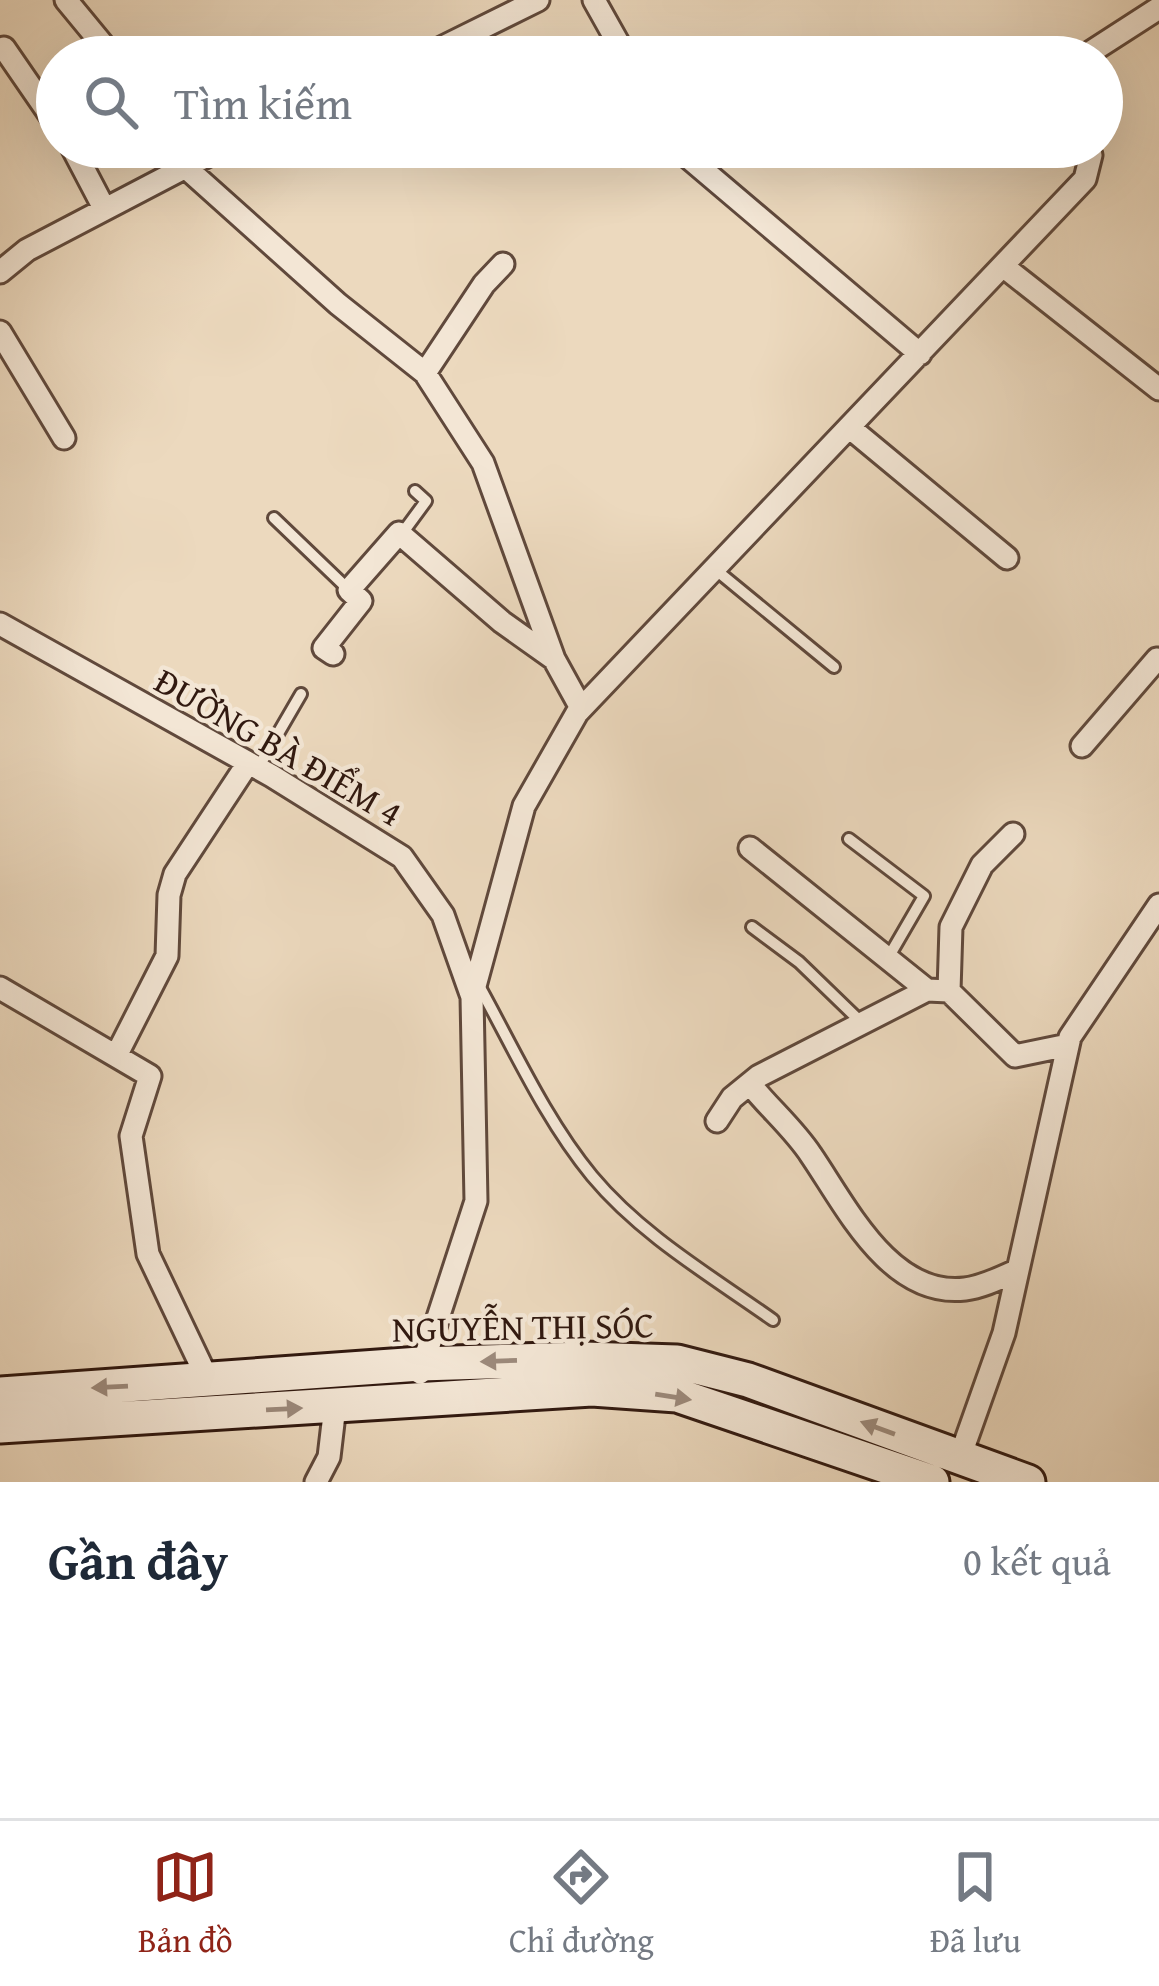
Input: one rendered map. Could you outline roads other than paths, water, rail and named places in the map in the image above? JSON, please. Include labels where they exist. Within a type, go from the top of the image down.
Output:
[{"type":"main road","name":"NGUYỄN THỊ SÓC","points":[[0,1394],[420,1364],[584,1359],[677,1362],[748,1380],[1028,1482]]},
{"type":"main road","name":"NGUYỄN THỊ SÓC","points":[[0,1426],[592,1389],[677,1396],[911,1478]]},
{"type":"street","points":[[66,0],[96,36]]},
{"type":"street","points":[[465,36],[538,0]]},
{"type":"street","points":[[594,0],[614,36]]},
{"type":"street","points":[[1116,36],[1159,8]]},
{"type":"street","points":[[4,48],[36,94]]},
{"type":"street","points":[[83,168],[104,208]]},
{"type":"street","points":[[0,272],[27,250],[104,208],[160,168]]},
{"type":"street","points":[[190,168],[338,304],[425,374],[484,463],[554,659],[581,708]]},
{"type":"street","points":[[701,168],[920,354]]},
{"type":"street","points":[[474,989],[524,806],[581,708],[1085,179],[1087,168]]},
{"type":"street","points":[[425,374],[484,284],[503,265]]},
{"type":"street","points":[[1003,266],[1159,388]]},
{"type":"street","points":[[0,332],[64,438]]},
{"type":"street","points":[[849,427],[1007,559]]},
{"type":"street","points":[[333,654],[324,648],[361,601],[349,590],[399,533],[502,622],[554,659]]},
{"type":"street","name":"ĐƯỜNG BÀ ĐIỂM 4","points":[[0,624],[253,765],[402,857],[443,915],[474,989],[476,1201],[420,1364],[421,1401]]},
{"type":"street","points":[[1082,746],[1158,658]]},
{"type":"street","points":[[116,1056],[167,956],[168,912],[176,874],[253,765]]},
{"type":"street","points":[[938,991],[951,927],[982,865],[1013,834]]},
{"type":"street","points":[[750,848],[1015,1056],[1068,1045]]},
{"type":"street","points":[[960,1457],[1004,1333],[1068,1045],[1159,905]]},
{"type":"street","points":[[0,988],[150,1076],[131,1136],[148,1254],[209,1382]]},
{"type":"street","points":[[717,1121],[732,1098],[750,1084],[938,991]]},
{"type":"street","points":[[750,1084],[798,1138],[894,1267],[951,1290],[977,1287],[1018,1270]]},
{"type":"street","points":[[316,1482],[329,1457],[335,1406]]},
{"type":"lane","points":[[401,535],[426,501],[415,491]]},
{"type":"lane","points":[[274,518],[349,590]]},
{"type":"lane","points":[[713,568],[834,667]]},
{"type":"lane","points":[[253,765],[301,694]]},
{"type":"lane","points":[[849,838],[924,896],[888,958]]},
{"type":"lane","points":[[752,927],[800,962],[863,1025]]},
{"type":"lane","points":[[474,989],[592,1175],[649,1232],[773,1320]]}]
